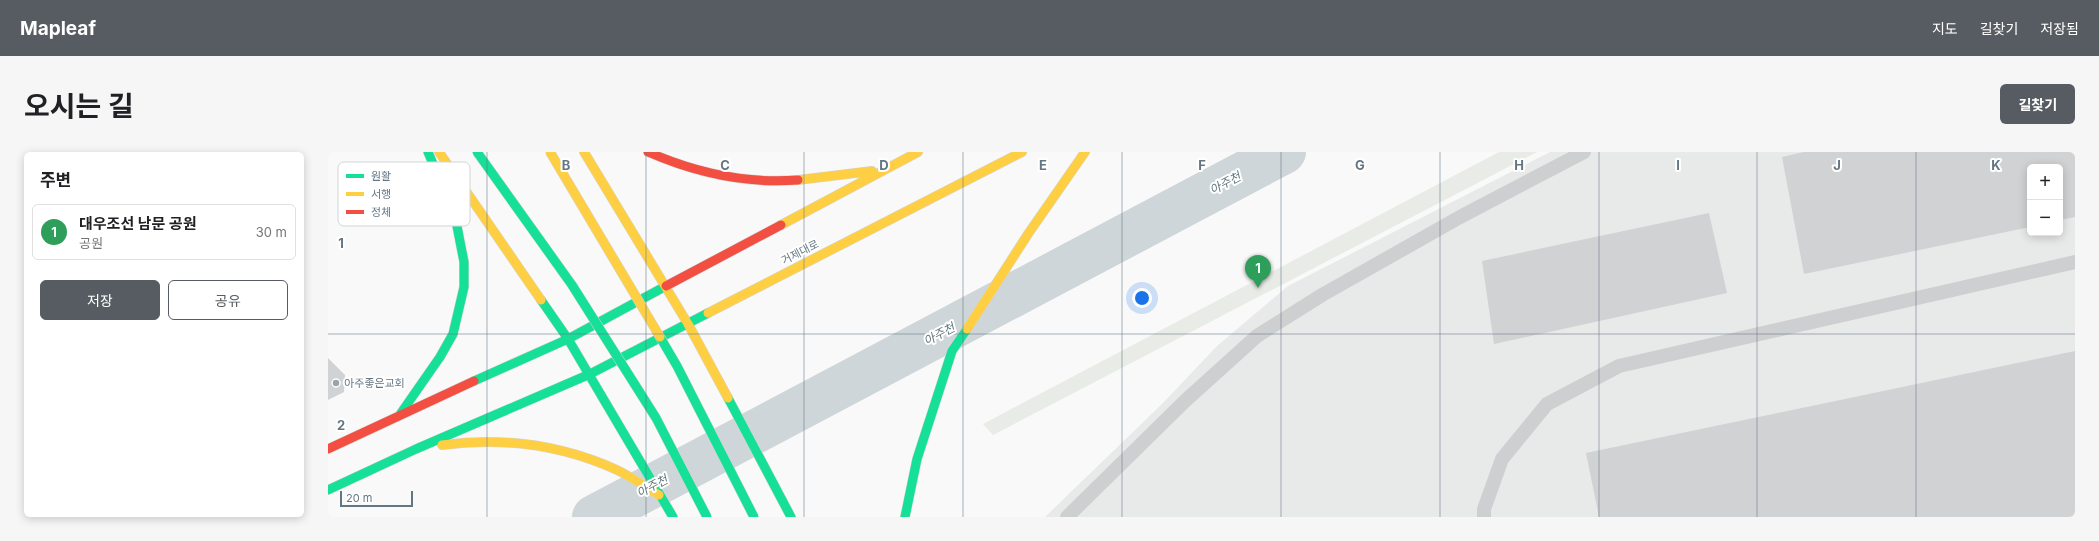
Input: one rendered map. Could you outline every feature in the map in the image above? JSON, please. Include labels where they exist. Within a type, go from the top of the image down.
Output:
[{"type":"main road","points":[[428,152],[432,162]]},
{"type":"main road","points":[[439,152],[446,162]]},
{"type":"main road","points":[[477,152],[572,285],[652,412],[707,517]]},
{"type":"main road","points":[[550,152],[677,366],[754,517]]},
{"type":"main road","points":[[584,152],[688,324],[791,517]]},
{"type":"main road","points":[[648,152],[661,158],[715,173],[763,180],[816,178],[885,170]]},
{"type":"main road","points":[[328,449],[400,414],[568,339],[918,152]]},
{"type":"main road","name":"거제대로","points":[[416,450],[590,374],[1022,152]]},
{"type":"main road","points":[[905,517],[917,458],[952,351],[1028,234],[1085,152]]},
{"type":"main road","points":[[470,197],[568,339],[673,517]]},
{"type":"main road","points":[[400,414],[440,357],[453,334],[464,287],[464,262],[456,226]]},
{"type":"main road","points":[[328,490],[416,450],[460,442],[528,443],[616,470],[661,496]]},
{"type":"lane","points":[[1067,517],[1185,402],[1257,336],[1322,295],[1460,217],[1584,152]]},
{"type":"lane","points":[[1484,517],[1484,509],[1502,459],[1547,404],[1619,366],[2075,262]]},
{"type":"shaded area","points":[[1499,152],[1537,152],[993,435],[983,424]]},
{"type":"shaded area","points":[[1550,152],[2075,152],[2075,517],[1045,517],[1163,403],[1217,346],[1288,286]]},
{"type":"building","points":[[1804,152],[2075,152],[2075,217],[2063,219],[2063,164],[2027,164],[2027,228],[1804,274],[1782,157]]},
{"type":"building","points":[[1709,213],[1727,293],[1494,344],[1482,261]]},
{"type":"building","points":[[2075,351],[2075,517],[1599,517],[1586,453]]},
{"type":"building","name":"아주좋은교회","points":[[328,358],[345,375],[344,392],[328,400]]},
{"type":"waterway","name":"아주천","points":[[594,517],[1284,152]]},
{"type":"traffic: fast","points":[[428,152],[432,162]]},
{"type":"traffic: fast","points":[[477,152],[572,285],[656,418],[707,517]]},
{"type":"traffic: fast","points":[[401,413],[440,357],[453,334],[464,287],[464,262],[457,226]]},
{"type":"traffic: fast","points":[[474,381],[568,339],[666,286]]},
{"type":"traffic: fast","points":[[541,300],[568,339],[673,517]]},
{"type":"traffic: fast","points":[[328,490],[416,449],[590,374],[708,313]]},
{"type":"traffic: fast","points":[[905,517],[917,459],[952,351],[967,329]]},
{"type":"traffic: fast","points":[[660,337],[677,366],[754,517]]},
{"type":"traffic: fast","points":[[728,398],[791,517]]},
{"type":"traffic: slow","points":[[439,152],[446,162]]},
{"type":"traffic: slow","points":[[550,152],[660,337]]},
{"type":"traffic: slow","points":[[584,152],[688,324],[728,398]]},
{"type":"traffic: slow","points":[[781,225],[918,152]]},
{"type":"traffic: slow","points":[[708,313],[1022,152]]},
{"type":"traffic: slow","points":[[967,329],[1028,234],[1085,152]]},
{"type":"traffic: slow","points":[[798,180],[872,171]]},
{"type":"traffic: slow","points":[[470,197],[541,300]]},
{"type":"traffic: slow","points":[[442,445],[487,442],[509,443],[531,445],[575,454],[617,470],[659,495]]},
{"type":"traffic: jam","points":[[648,152],[684,166],[722,175],[759,180],[798,180]]},
{"type":"traffic: jam","points":[[666,286],[781,225]]},
{"type":"traffic: jam","points":[[328,449],[474,381]]},
{"type":"place","name":"대우조선 남문 공원","points":[[1258,288]]},
{"type":"place","name":"아주좋은교회","points":[[336,383]]}]
